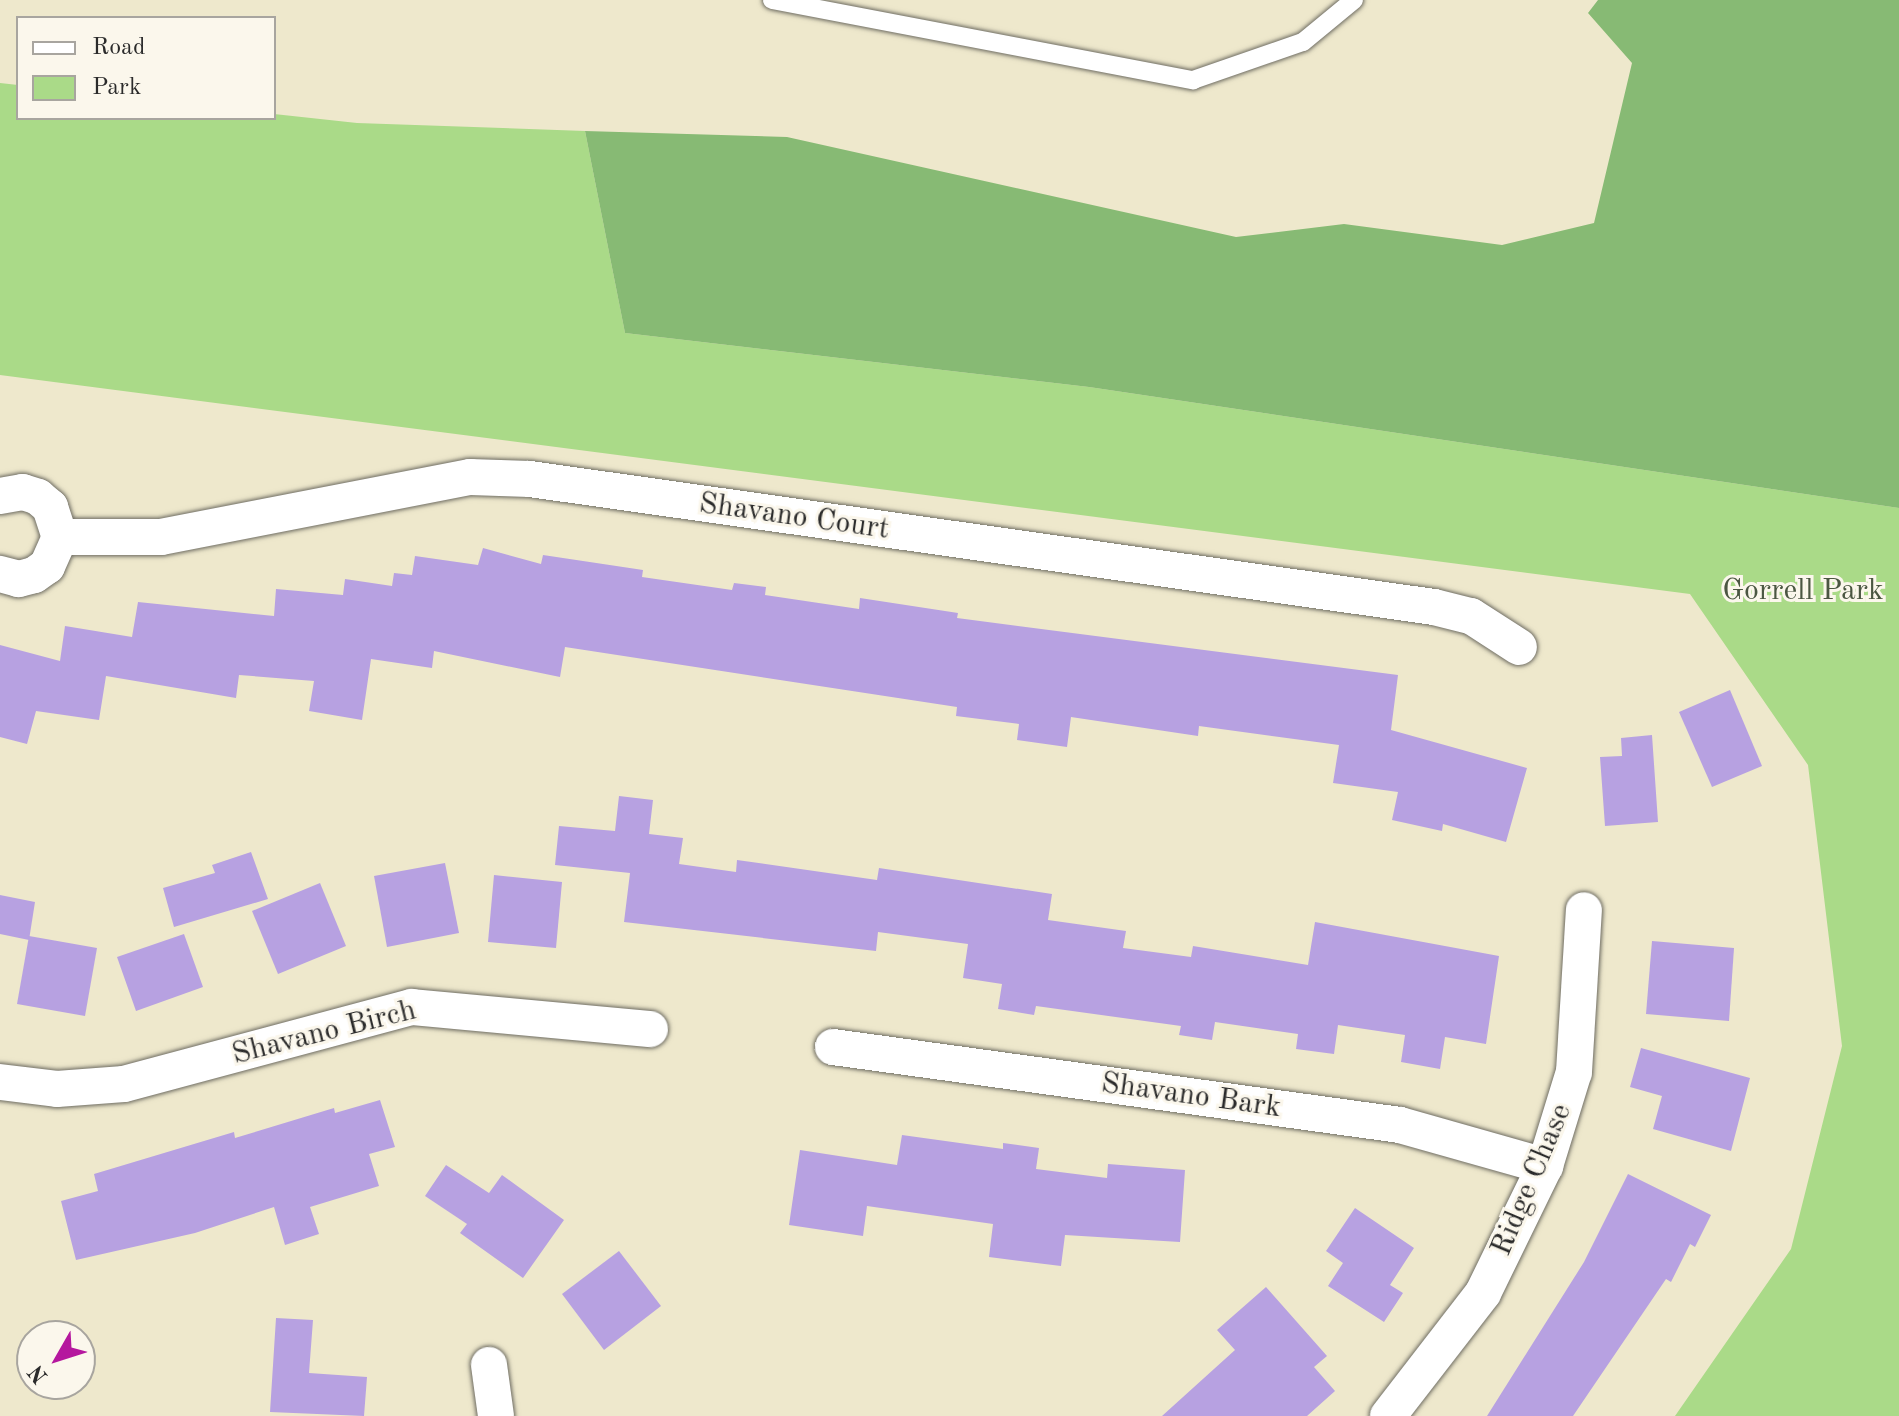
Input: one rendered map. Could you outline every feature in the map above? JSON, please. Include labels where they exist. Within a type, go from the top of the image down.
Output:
[{"type":"street","name":"Shavano Court","points":[[60,537],[161,537],[470,477],[530,479],[1434,607],[1471,616],[1519,647]]},
{"type":"street","points":[[0,496],[23,492],[38,497],[50,507],[60,537],[47,566],[34,575],[19,579],[0,574]]},
{"type":"street","name":"Ridge Chase","points":[[1388,1416],[1483,1293],[1545,1166],[1574,1072],[1584,910]]},
{"type":"street","name":"Shavano Birch","points":[[0,1082],[57,1089],[124,1084],[412,1007],[650,1029]]},
{"type":"street","name":"Shavano Bark","points":[[833,1047],[1400,1125],[1545,1166]]},
{"type":"street","points":[[489,1365],[496,1416]]},
{"type":"lane","points":[[772,0],[1193,80],[1303,42],[1354,0]]},
{"type":"green space","points":[[1598,0],[1899,0],[1899,508],[1089,387],[625,333],[585,131],[787,137],[1236,237],[1344,224],[1502,245],[1594,223],[1632,63],[1588,13]]},
{"type":"green space","name":"Gorrell Park","points":[[0,83],[16,85],[16,120],[276,120],[276,114],[357,123],[585,131],[625,333],[1089,387],[1899,508],[1899,1416],[1675,1416],[1791,1249],[1842,1046],[1808,765],[1690,594],[0,375]]},
{"type":"building","points":[[483,548],[541,564],[543,555],[643,570],[642,577],[732,590],[734,583],[766,587],[765,595],[859,609],[860,598],[958,613],[957,618],[1398,675],[1391,730],[1527,768],[1506,842],[1443,824],[1442,831],[1392,820],[1398,792],[1333,783],[1339,745],[1199,726],[1198,736],[1071,717],[1067,747],[1017,740],[1019,724],[956,716],[957,707],[565,647],[560,677],[434,651],[432,668],[371,659],[362,720],[309,711],[314,681],[239,675],[236,698],[106,676],[99,720],[36,711],[27,744],[0,737],[0,645],[60,661],[65,626],[132,637],[138,602],[274,616],[276,589],[343,595],[345,579],[392,586],[394,573],[412,575],[415,556],[478,565]]},
{"type":"building","points":[[1730,690],[1762,766],[1712,787],[1679,712]]},
{"type":"building","points":[[1652,735],[1658,822],[1605,826],[1600,757],[1622,756],[1621,738]]},
{"type":"building","points":[[619,796],[653,800],[649,834],[683,838],[679,864],[736,872],[737,860],[877,880],[879,868],[1052,894],[1048,920],[1126,931],[1123,948],[1191,957],[1193,946],[1308,965],[1315,922],[1499,956],[1486,1044],[1445,1037],[1440,1069],[1401,1062],[1405,1035],[1338,1025],[1334,1054],[1296,1049],[1298,1034],[1215,1022],[1212,1040],[1179,1035],[1181,1026],[1036,1006],[1034,1015],[998,1009],[1002,984],[963,978],[968,944],[878,932],[876,951],[624,922],[630,873],[555,865],[559,826],[615,831]]},
{"type":"building","points":[[251,852],[268,899],[174,927],[163,888],[215,873],[212,865]]},
{"type":"building","points":[[445,863],[459,933],[387,947],[374,876]]},
{"type":"building","points":[[494,875],[562,882],[556,948],[488,942]]},
{"type":"building","points":[[320,883],[346,946],[278,974],[252,911]]},
{"type":"building","points":[[0,895],[35,902],[29,940],[0,934]]},
{"type":"building","points":[[184,934],[203,987],[136,1011],[117,957]]},
{"type":"building","points":[[29,936],[97,948],[85,1016],[17,1004]]},
{"type":"building","points":[[1652,941],[1734,948],[1729,1021],[1646,1014]]},
{"type":"building","points":[[1641,1048],[1750,1078],[1731,1151],[1653,1129],[1662,1096],[1630,1087]]},
{"type":"building","points":[[380,1100],[395,1147],[369,1154],[379,1186],[310,1207],[319,1234],[285,1245],[274,1207],[195,1233],[76,1260],[61,1201],[98,1191],[94,1174],[234,1132],[235,1138],[334,1108],[335,1113]]},
{"type":"building","points":[[902,1135],[1003,1149],[1003,1143],[1039,1148],[1036,1169],[1107,1178],[1108,1164],[1185,1170],[1180,1242],[1065,1235],[1061,1266],[989,1257],[993,1224],[867,1206],[863,1236],[789,1225],[800,1150],[897,1165]]},
{"type":"building","points":[[446,1165],[489,1193],[502,1175],[564,1220],[523,1278],[460,1233],[467,1224],[425,1196]]},
{"type":"building","points":[[1628,1174],[1711,1215],[1695,1247],[1690,1244],[1671,1282],[1666,1279],[1573,1416],[1487,1416],[1584,1262]]},
{"type":"building","points":[[1355,1208],[1414,1248],[1390,1285],[1403,1293],[1384,1322],[1328,1286],[1343,1263],[1326,1251]]},
{"type":"building","points":[[619,1251],[661,1306],[604,1350],[562,1294]]},
{"type":"building","points":[[1266,1287],[1327,1356],[1314,1367],[1335,1391],[1307,1416],[1162,1416],[1235,1350],[1217,1330]]},
{"type":"building","points":[[276,1318],[313,1320],[309,1373],[367,1377],[364,1416],[270,1412]]}]
